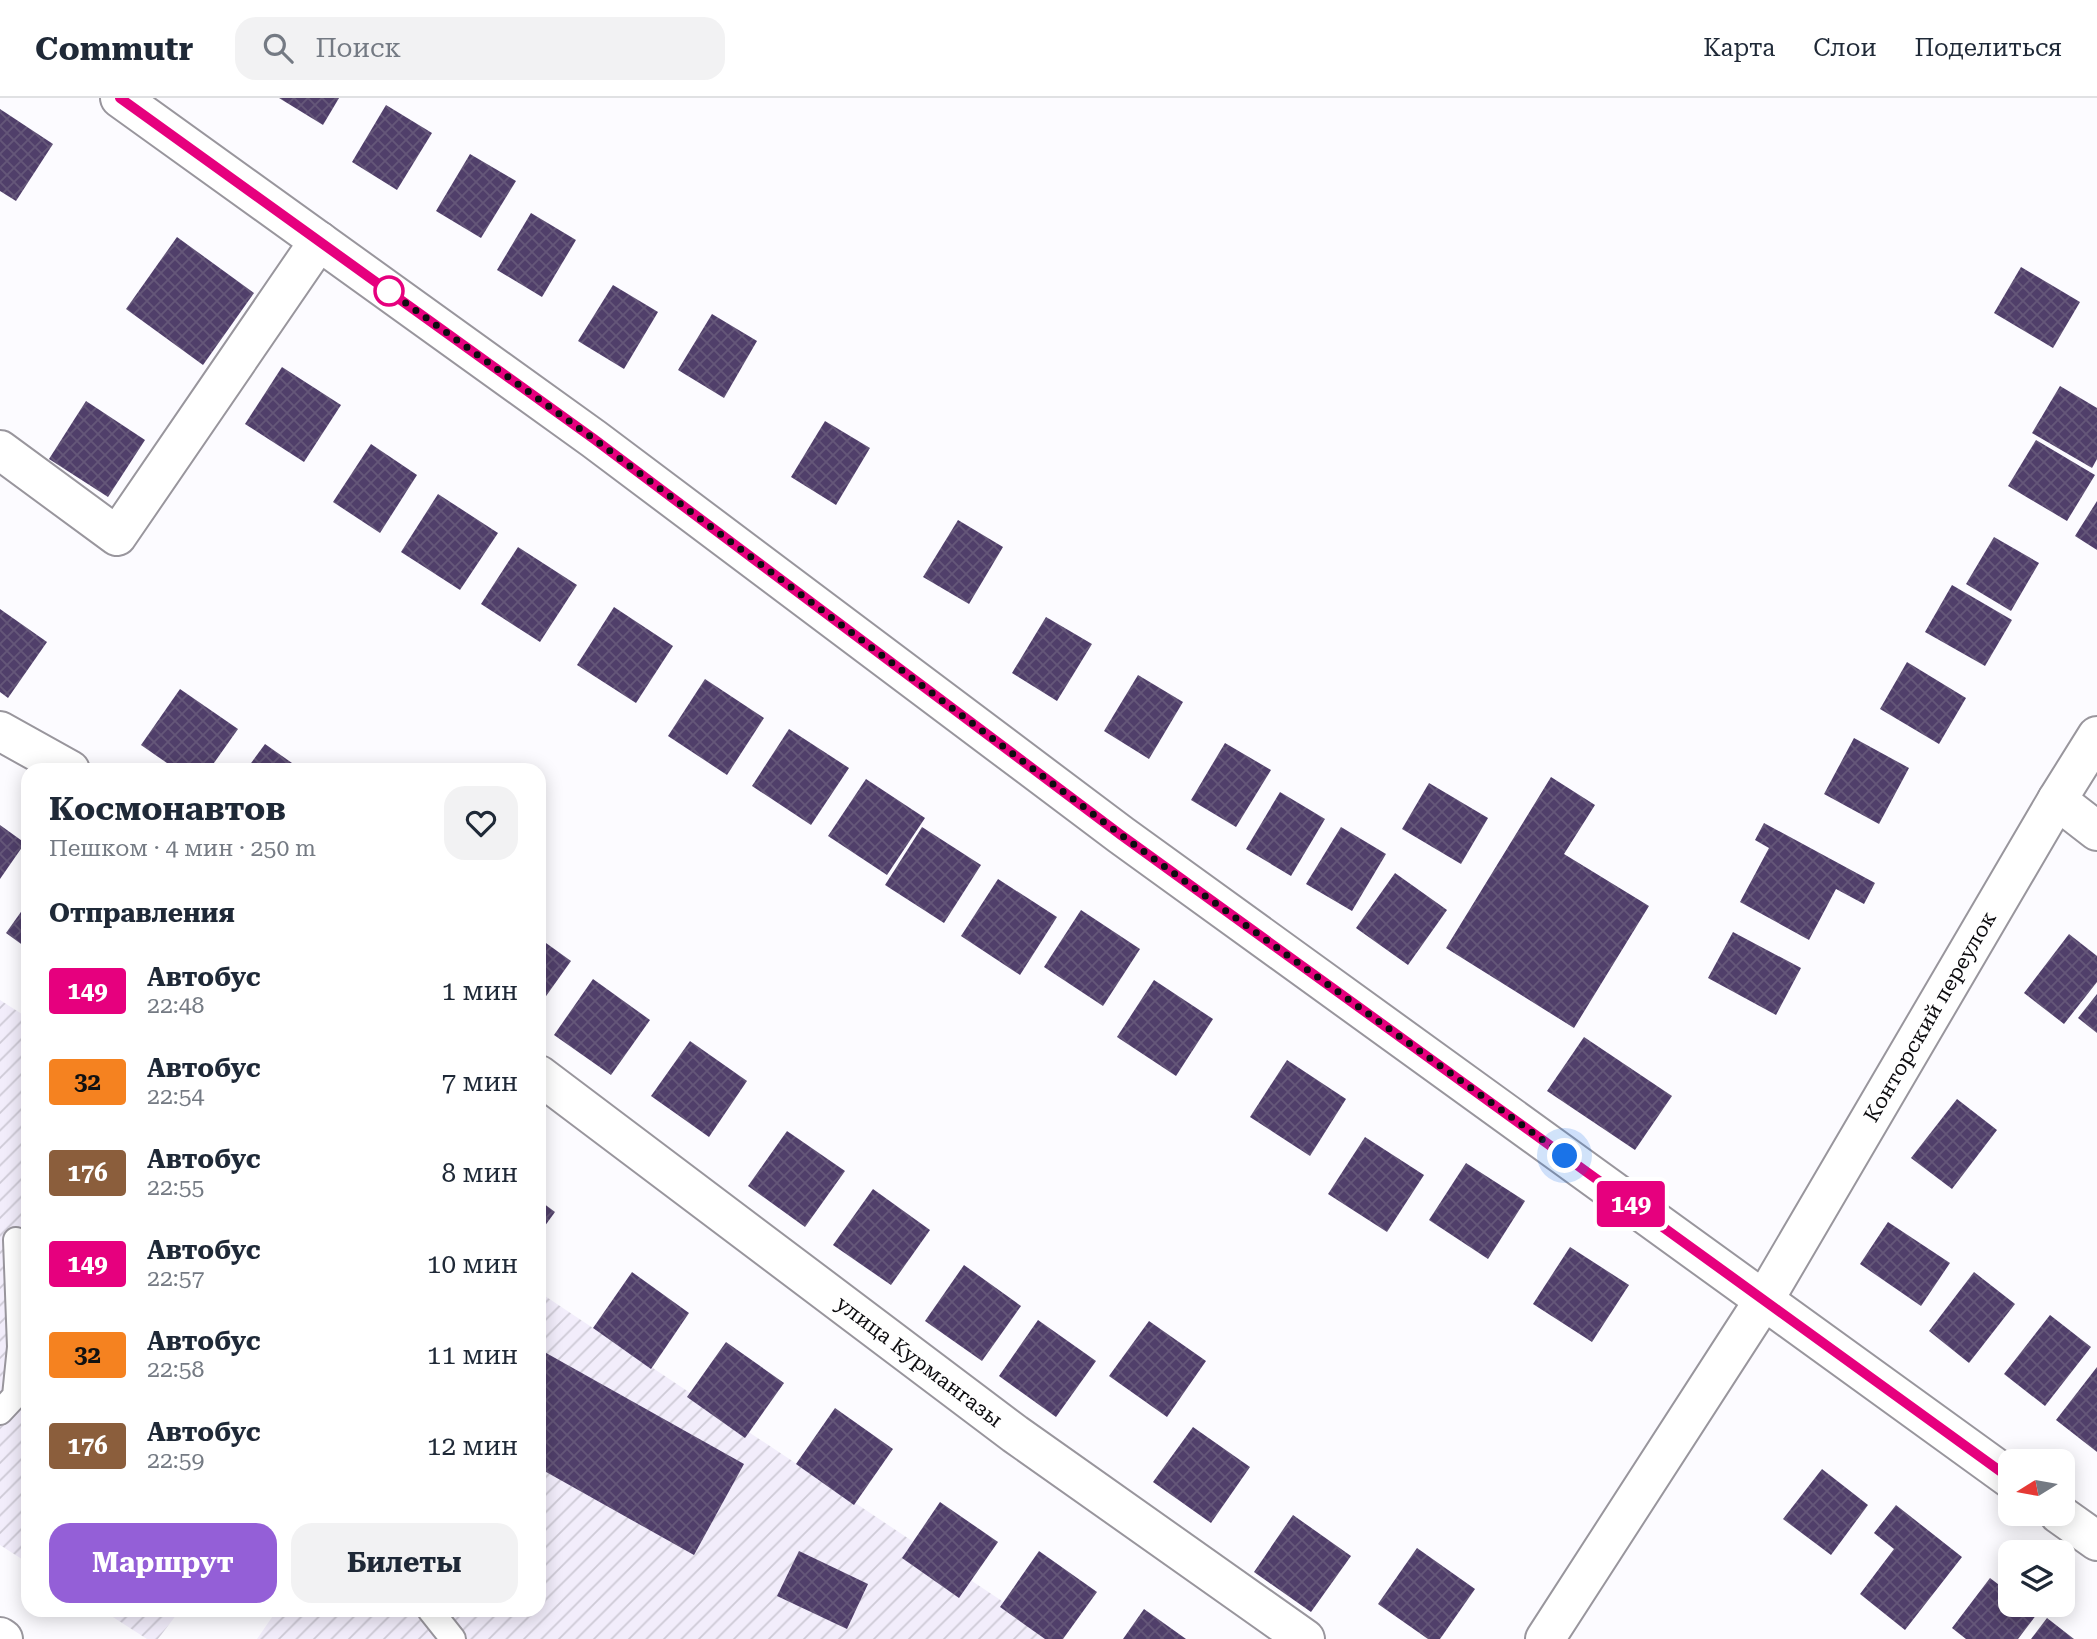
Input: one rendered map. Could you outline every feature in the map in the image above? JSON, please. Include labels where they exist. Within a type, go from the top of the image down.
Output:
[{"type":"street","points":[[120,98],[594,439],[1121,835],[1998,1470]]},
{"type":"street","points":[[0,450],[117,536],[319,241]]},
{"type":"street","points":[[0,731],[57,763]]},
{"type":"street","name":"Конторский переулок","points":[[1545,1639],[1764,1300],[2097,736]]},
{"type":"street","points":[[2057,800],[2097,831]]},
{"type":"street","name":"улица Курмангазы","points":[[546,1080],[1015,1434],[1305,1639]]},
{"type":"street","points":[[2076,1526],[2097,1541]]},
{"type":"lane","points":[[5,1398],[20,1347],[16,1240]]},
{"type":"lane","points":[[436,1617],[453,1639]]},
{"type":"shaded area","points":[[0,1000],[21,1014],[21,1558],[0,1545]]},
{"type":"shaded area","points":[[546,1297],[1059,1639],[257,1639],[272,1617],[546,1617]]},
{"type":"shaded area","points":[[113,1617],[175,1617],[158,1639],[147,1639]]},
{"type":"building","points":[[279,98],[339,98],[323,125]]},
{"type":"building","points":[[386,105],[432,133],[397,190],[352,162]]},
{"type":"building","points":[[0,109],[53,144],[16,201],[0,191]]},
{"type":"building","points":[[470,154],[516,181],[481,238],[436,211]]},
{"type":"building","points":[[531,213],[576,240],[542,297],[497,270]]},
{"type":"building","points":[[177,237],[254,293],[203,365],[126,309]]},
{"type":"building","points":[[2021,267],[2080,302],[2053,348],[1994,313]]},
{"type":"building","points":[[613,285],[658,312],[624,369],[578,341]]},
{"type":"building","points":[[712,314],[757,341],[724,398],[678,370]]},
{"type":"building","points":[[282,367],[341,405],[304,462],[245,424]]},
{"type":"building","points":[[2060,386],[2097,408],[2097,459],[2092,468],[2032,433]]},
{"type":"building","points":[[86,401],[145,440],[108,497],[49,459]]},
{"type":"building","points":[[825,421],[870,448],[836,505],[791,477]]},
{"type":"building","points":[[2036,440],[2095,475],[2067,521],[2008,486]]},
{"type":"building","points":[[371,444],[417,475],[380,533],[333,502]]},
{"type":"building","points":[[438,494],[498,533],[460,590],[401,552]]},
{"type":"building","points":[[2097,501],[2097,550],[2075,536]]},
{"type":"building","points":[[958,520],[1003,547],[969,604],[923,577]]},
{"type":"building","points":[[1994,537],[2039,563],[2011,611],[1966,584]]},
{"type":"building","points":[[518,547],[577,585],[540,642],[481,604]]},
{"type":"building","points":[[1952,585],[2012,620],[1985,666],[1925,632]]},
{"type":"building","points":[[614,607],[673,646],[636,703],[577,665]]},
{"type":"building","points":[[0,609],[47,642],[8,698],[0,692]]},
{"type":"building","points":[[1046,617],[1092,644],[1057,701],[1012,673]]},
{"type":"building","points":[[1907,662],[1966,698],[1939,744],[1880,709]]},
{"type":"building","points":[[1138,675],[1183,702],[1149,759],[1104,731]]},
{"type":"building","points":[[705,679],[764,718],[727,775],[668,736]]},
{"type":"building","points":[[180,689],[238,729],[214,763],[167,763],[141,745]]},
{"type":"building","points":[[789,729],[849,768],[811,825],[752,786]]},
{"type":"building","points":[[1854,738],[1909,768],[1879,824],[1824,794]]},
{"type":"building","points":[[1225,743],[1271,770],[1236,827],[1191,800]]},
{"type":"building","points":[[265,744],[292,763],[251,763]]},
{"type":"building","points":[[1551,777],[1595,805],[1564,854],[1649,906],[1574,1028],[1446,948]]},
{"type":"building","points":[[866,779],[925,818],[887,875],[828,836]]},
{"type":"building","points":[[1429,783],[1488,818],[1461,864],[1402,829]]},
{"type":"building","points":[[1280,792],[1325,819],[1291,876],[1246,849]]},
{"type":"building","points":[[1764,823],[1875,883],[1864,904],[1836,889],[1809,940],[1740,902],[1769,848],[1755,840]]},
{"type":"building","points":[[0,825],[21,840],[21,849],[0,879]]},
{"type":"building","points":[[922,827],[981,865],[944,923],[885,885]]},
{"type":"building","points":[[1341,827],[1386,854],[1352,911],[1306,884]]},
{"type":"building","points":[[1395,873],[1447,910],[1408,965],[1356,928]]},
{"type":"building","points":[[998,879],[1057,917],[1020,975],[961,936]]},
{"type":"building","points":[[1081,910],[1140,949],[1103,1006],[1044,967]]},
{"type":"building","points":[[21,912],[21,944],[6,933]]},
{"type":"building","points":[[1733,932],[1801,968],[1776,1015],[1708,978]]},
{"type":"building","points":[[2069,934],[2097,956],[2097,982],[2064,1024],[2024,993]]},
{"type":"building","points":[[546,943],[571,961],[546,996]]},
{"type":"building","points":[[593,979],[650,1020],[611,1075],[554,1035]]},
{"type":"building","points":[[1154,980],[1213,1019],[1176,1076],[1117,1037]]},
{"type":"building","points":[[2097,994],[2097,1033],[2078,1018]]},
{"type":"building","points":[[1584,1037],[1672,1096],[1635,1150],[1547,1091]]},
{"type":"building","points":[[690,1041],[747,1081],[709,1137],[651,1096]]},
{"type":"building","points":[[1287,1060],[1346,1099],[1310,1156],[1250,1117]]},
{"type":"building","points":[[1957,1099],[1997,1130],[1952,1189],[1911,1158]]},
{"type":"building","points":[[787,1131],[845,1171],[805,1227],[748,1186]]},
{"type":"building","points":[[1365,1137],[1424,1175],[1387,1232],[1328,1194]]},
{"type":"building","points":[[1466,1163],[1525,1201],[1488,1259],[1429,1220]]},
{"type":"building","points":[[873,1189],[930,1230],[891,1285],[833,1245]]},
{"type":"building","points":[[546,1205],[555,1212],[546,1224]]},
{"type":"building","points":[[1888,1222],[1950,1263],[1921,1306],[1860,1264]]},
{"type":"building","points":[[1570,1247],[1629,1285],[1592,1342],[1533,1304]]},
{"type":"building","points":[[964,1265],[1021,1306],[982,1361],[925,1321]]},
{"type":"building","points":[[632,1272],[689,1313],[651,1369],[593,1328]]},
{"type":"building","points":[[1974,1272],[2015,1304],[1969,1363],[1929,1331]]},
{"type":"building","points":[[2050,1315],[2091,1347],[2045,1406],[2004,1374]]},
{"type":"building","points":[[1038,1320],[1096,1361],[1056,1417],[999,1376]]},
{"type":"building","points":[[1149,1321],[1206,1361],[1167,1417],[1109,1376]]},
{"type":"building","points":[[726,1342],[784,1383],[745,1438],[687,1397]]},
{"type":"building","points":[[546,1353],[744,1464],[694,1555],[546,1472]]},
{"type":"building","points":[[2097,1367],[2097,1452],[2056,1420]]},
{"type":"building","points":[[835,1408],[893,1449],[854,1505],[796,1464]]},
{"type":"building","points":[[1193,1427],[1250,1467],[1211,1523],[1153,1482]]},
{"type":"building","points":[[1822,1469],[1868,1505],[1831,1555],[1783,1519]]},
{"type":"building","points":[[940,1502],[998,1542],[959,1598],[902,1558]]},
{"type":"building","points":[[1896,1505],[1962,1557],[1905,1630],[1860,1594],[1894,1549],[1874,1533]]},
{"type":"building","points":[[1293,1515],[1351,1556],[1311,1612],[1254,1572]]},
{"type":"building","points":[[1417,1548],[1475,1589],[1440,1639],[1428,1639],[1378,1604]]},
{"type":"building","points":[[799,1551],[868,1584],[847,1629],[777,1596]]},
{"type":"building","points":[[1039,1551],[1097,1592],[1063,1639],[1045,1639],[1000,1607]]},
{"type":"building","points":[[1990,1578],[1998,1584],[1998,1617],[2035,1617],[2018,1639],[1966,1639],[1952,1628]]},
{"type":"building","points":[[1144,1609],[1186,1639],[1123,1639]]},
{"type":"building","points":[[2047,1618],[2074,1639],[2031,1639]]},
{"type":"bus line","name":"149","points":[[120,98],[594,439],[1121,835],[1998,1470]]},
{"type":"route","points":[[389,291],[382,286],[594,439],[1121,835],[1565,1156]]}]
